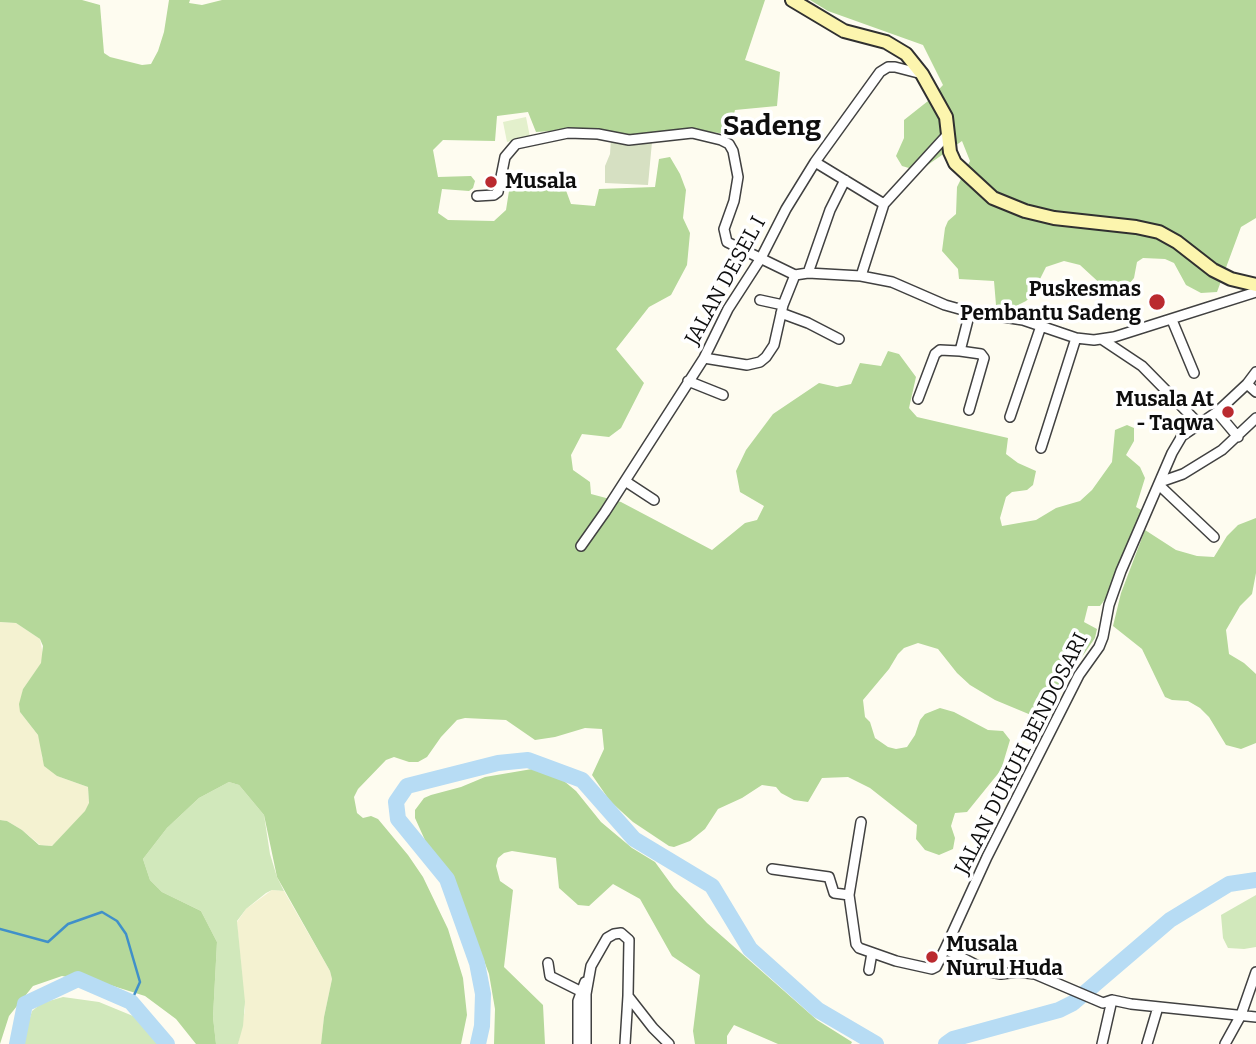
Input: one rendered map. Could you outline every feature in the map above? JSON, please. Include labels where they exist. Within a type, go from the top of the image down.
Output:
[{"type":"main road","points":[[792,0],[844,30],[897,47],[912,59],[946,117],[950,152],[955,163],[993,198],[1025,211],[1054,218],[1159,232],[1213,270],[1231,279],[1256,285]]},
{"type":"street","name":"JALAN DESEL I","points":[[581,546],[704,358],[728,309],[761,258],[786,209],[815,162],[880,72],[888,67],[895,67],[922,74]]},
{"type":"street","points":[[477,196],[494,195],[498,192],[505,157],[516,144],[568,133],[598,134],[629,140],[691,133],[721,140],[729,144],[733,151],[738,177],[724,234],[727,242],[795,275],[808,273],[861,276],[892,282],[945,305],[970,312],[998,315],[1076,338],[1103,340],[1256,292]]},
{"type":"street","points":[[861,276],[884,204],[948,134]]},
{"type":"street","points":[[815,162],[884,204]]},
{"type":"street","points":[[808,273],[830,210],[845,180]]},
{"type":"street","points":[[704,358],[737,365],[760,362],[771,352],[782,309],[795,275]]},
{"type":"street","points":[[760,300],[839,339]]},
{"type":"street","points":[[960,351],[970,312]]},
{"type":"street","points":[[1172,320],[1194,373]]},
{"type":"street","points":[[1010,416],[1041,326]]},
{"type":"street","points":[[1041,448],[1076,338]]},
{"type":"street","points":[[1103,340],[1142,366],[1199,424]]},
{"type":"street","points":[[918,399],[935,354],[940,350],[981,354],[984,358],[969,410]]},
{"type":"street","name":"JALAN DUKUH BENDOSARI","points":[[872,953],[934,969],[1073,686],[1099,647],[1121,571],[1172,453],[1182,436],[1217,412],[1256,372]]},
{"type":"street","points":[[688,381],[723,395]]},
{"type":"street","points":[[1247,384],[1256,392]]},
{"type":"street","points":[[1217,412],[1238,437]]},
{"type":"street","points":[[1214,537],[1160,483],[1201,464],[1238,437],[1256,418]]},
{"type":"street","points":[[625,481],[654,500]]},
{"type":"street","points":[[861,822],[849,895],[856,944],[872,953],[869,970]]},
{"type":"street","points":[[772,869],[830,877],[834,893],[849,895]]},
{"type":"street","points":[[578,1044],[580,991],[601,945],[614,934],[624,934],[628,940],[625,1044]]},
{"type":"street","points":[[945,949],[990,972],[1035,974],[1107,1001],[1256,1017]]},
{"type":"street","points":[[548,963],[550,976],[580,991]]},
{"type":"street","points":[[1225,1044],[1241,1015],[1256,972]]},
{"type":"street","points":[[586,1044],[588,978]]},
{"type":"street","points":[[628,996],[669,1044]]},
{"type":"street","points":[[1102,1044],[1107,1001]]},
{"type":"street","points":[[1147,1044],[1158,1007]]},
{"type":"shaded area","points":[[0,622],[16,623],[40,639],[43,655],[41,664],[23,689],[20,712],[38,735],[42,758],[57,776],[88,787],[89,804],[86,811],[52,846],[40,845],[22,830],[0,820]]},
{"type":"shaded area","points":[[272,890],[284,891],[330,971],[332,979],[321,1044],[238,1044],[245,1010],[237,922],[246,909]]},
{"type":"green space","points":[[0,0],[82,0],[100,5],[104,53],[142,65],[151,64],[158,51],[169,0],[190,0],[189,3],[202,5],[222,0],[765,0],[745,60],[780,72],[777,106],[735,110],[729,134],[681,129],[639,136],[581,129],[536,132],[528,112],[497,116],[495,141],[443,140],[433,150],[438,177],[471,176],[475,181],[469,191],[442,189],[438,213],[448,220],[494,221],[506,210],[509,191],[519,186],[564,185],[571,204],[595,206],[599,189],[655,187],[659,159],[670,157],[686,190],[683,218],[690,233],[687,265],[671,295],[649,307],[616,349],[644,383],[621,428],[609,437],[582,434],[571,455],[573,470],[590,482],[591,494],[621,502],[712,550],[745,523],[757,520],[764,506],[740,492],[736,471],[746,450],[773,414],[819,383],[837,387],[851,384],[860,363],[881,366],[888,351],[899,354],[916,377],[909,408],[917,417],[1008,438],[1006,454],[1036,471],[1033,485],[1027,490],[1012,492],[1006,497],[1000,518],[1002,526],[1036,520],[1056,508],[1080,501],[1092,490],[1112,462],[1115,430],[1127,425],[1134,428],[1134,441],[1126,455],[1140,467],[1145,478],[1136,507],[1143,511],[1106,598],[1100,606],[1088,606],[1084,622],[1097,629],[1095,638],[1052,700],[1031,715],[995,700],[970,685],[938,649],[918,643],[904,648],[898,654],[863,700],[865,717],[870,722],[875,738],[888,747],[907,747],[925,714],[940,708],[954,712],[988,730],[1003,731],[1010,740],[1001,770],[967,812],[955,813],[951,826],[955,838],[953,849],[939,855],[925,850],[916,839],[917,825],[870,788],[848,777],[822,778],[808,802],[794,800],[776,787],[762,785],[718,809],[705,829],[690,841],[674,847],[669,846],[633,822],[610,801],[592,775],[604,749],[602,729],[585,728],[535,740],[506,720],[465,718],[457,720],[427,757],[418,762],[394,757],[386,760],[358,789],[354,797],[357,813],[363,818],[371,816],[378,819],[408,855],[423,877],[448,929],[463,978],[467,1015],[461,1044],[321,1044],[332,979],[330,971],[277,877],[264,815],[239,785],[229,782],[199,798],[167,828],[143,859],[150,880],[162,892],[201,911],[217,942],[213,1017],[216,1044],[196,1044],[176,1019],[145,996],[110,985],[62,976],[33,986],[9,1016],[0,1044],[0,820],[22,830],[39,845],[52,846],[85,811],[89,803],[88,787],[57,776],[44,766],[38,735],[20,712],[23,689],[41,663],[43,646],[40,639],[16,623],[0,622]]},
{"type":"green space","points":[[810,0],[1256,0],[1256,218],[1241,227],[1217,292],[1201,293],[1186,285],[1174,263],[1165,259],[1143,258],[1137,262],[1128,290],[1105,288],[1080,265],[1064,261],[1046,267],[1032,295],[1012,308],[996,305],[994,281],[959,279],[958,269],[942,251],[945,228],[956,214],[957,187],[970,161],[962,141],[919,171],[902,166],[896,156],[904,138],[904,120],[943,85],[923,45],[828,11]]},
{"type":"green space","points":[[526,117],[530,137],[507,142],[503,122]]},
{"type":"green space","points":[[611,139],[652,142],[648,185],[605,183],[605,166],[610,154]]},
{"type":"green space","points":[[1256,518],[1256,573],[1252,594],[1240,606],[1226,630],[1229,654],[1256,674],[1256,743],[1241,749],[1226,745],[1209,717],[1200,708],[1188,701],[1165,697],[1142,649],[1113,626],[1121,593],[1145,530],[1176,550],[1214,557],[1227,536],[1238,525]]},
{"type":"green space","points":[[532,769],[558,776],[576,791],[601,822],[632,848],[655,862],[674,888],[707,923],[817,1020],[852,1042],[851,1044],[778,1044],[734,1025],[727,1036],[727,1044],[695,1044],[693,1031],[700,975],[672,956],[640,899],[613,884],[589,906],[578,905],[559,888],[556,858],[512,851],[498,858],[496,866],[500,881],[513,890],[504,967],[543,1005],[545,1044],[494,1044],[495,1009],[489,974],[455,884],[429,849],[415,818],[415,810],[424,798],[431,795],[485,777]]},
{"type":"green space","points":[[229,782],[239,785],[264,815],[270,854],[284,891],[272,890],[266,893],[246,909],[237,921],[245,1002],[243,1026],[238,1044],[216,1044],[213,1017],[217,942],[201,911],[162,892],[150,880],[143,859],[167,828],[199,798]]},
{"type":"green space","points":[[1256,895],[1256,947],[1228,948],[1223,938],[1221,915]]},
{"type":"green space","points":[[63,997],[99,1002],[133,1016],[162,1044],[22,1044],[32,1011],[42,1003]]},
{"type":"waterway","points":[[478,1044],[482,1026],[483,994],[477,963],[447,879],[398,819],[396,802],[407,786],[498,763],[528,760],[582,780],[634,839],[712,886],[750,949],[818,1010],[876,1044]]},
{"type":"waterway","points":[[946,1044],[953,1039],[1059,1010],[1073,1003],[1170,920],[1229,884],[1256,880]]},
{"type":"waterway","points":[[0,929],[48,942],[68,924],[102,912],[117,921],[126,934],[140,982],[131,1002]]},
{"type":"waterway","points":[[17,1044],[25,1004],[78,979],[131,1002],[167,1044]]},
{"type":"place","name":"Musala","points":[[491,182]]},
{"type":"place","name":"Puskesmas Pembantu Sadeng","points":[[1157,302]]},
{"type":"place","name":"Musala At - Taqwa","points":[[1228,412]]},
{"type":"place","name":"Musala Nurul Huda","points":[[932,957]]},
{"type":"district","name":"Sadeng","points":[[772,127]]}]
